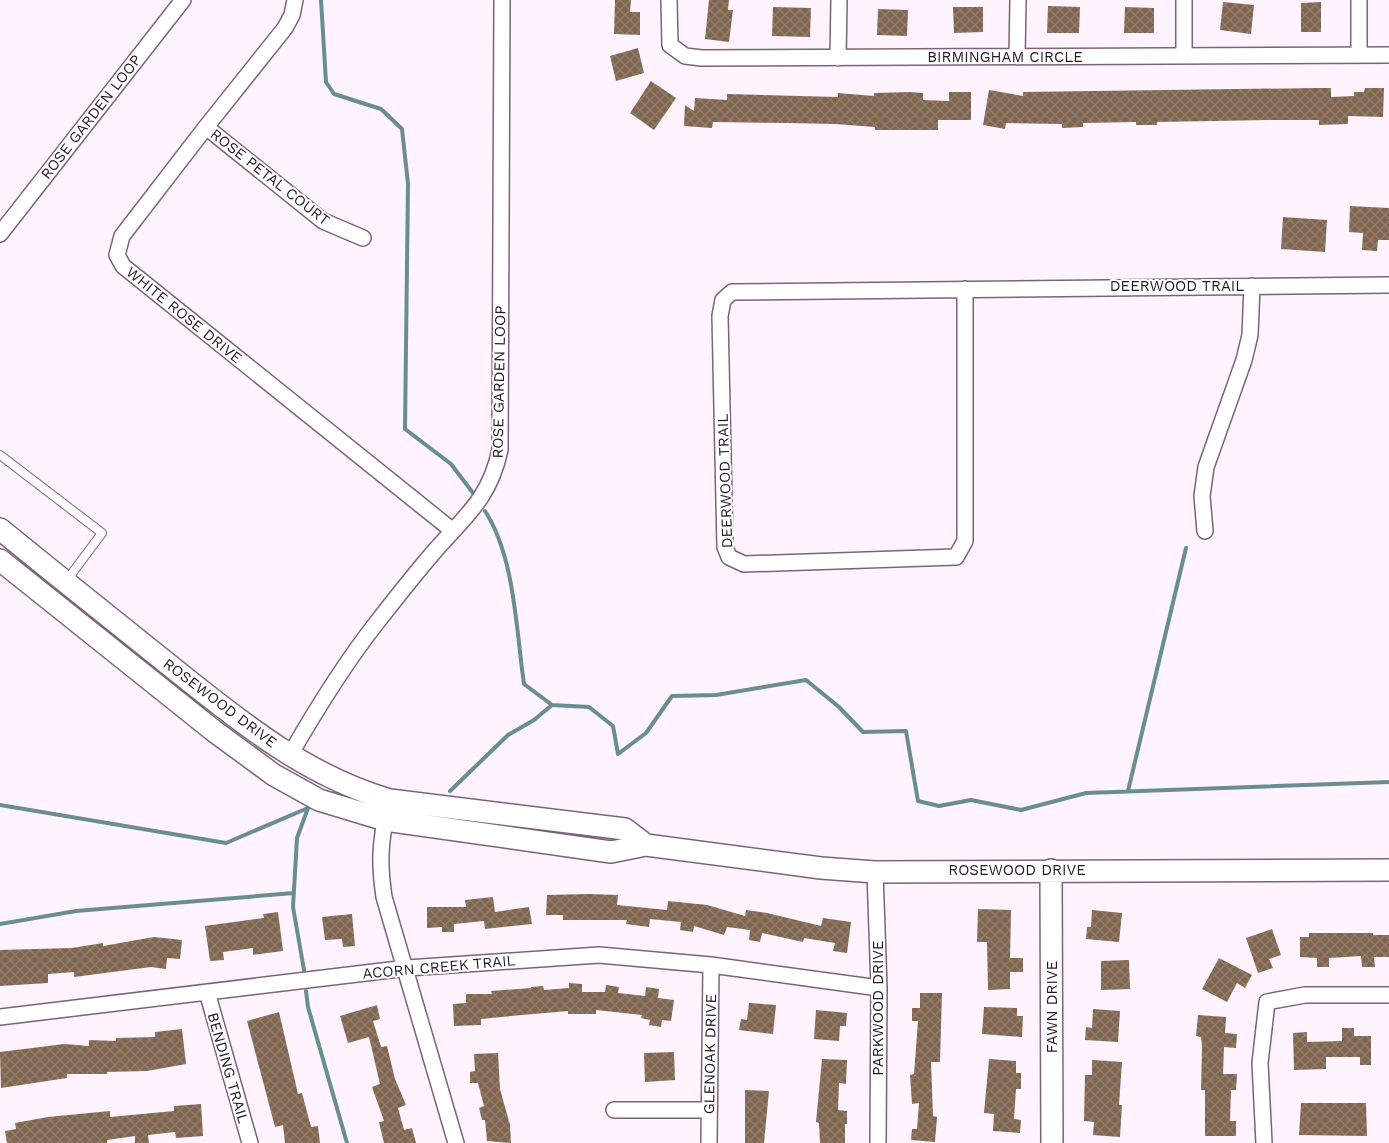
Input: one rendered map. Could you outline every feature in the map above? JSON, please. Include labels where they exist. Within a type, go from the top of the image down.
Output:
[{"type":"main road","name":"ROSEWOOD DRIVE","points":[[0,529],[244,725],[290,755],[363,792],[388,810]]},
{"type":"main road","name":"ROSEWOOD DRIVE","points":[[0,560],[214,731],[274,775],[319,800],[388,810],[611,852],[646,845],[822,868],[876,872],[1389,870]]},
{"type":"main road","name":"FAWN DRIVE","points":[[1051,870],[1052,1143]]},
{"type":"street","name":"ROSE GARDEN LOOP","points":[[0,234],[183,0]]},
{"type":"street","name":"WHITE ROSE DRIVE","points":[[295,0],[292,15],[285,28],[122,236],[117,255],[123,266],[453,531]]},
{"type":"street","name":"ROSE GARDEN LOOP","points":[[290,755],[340,673],[377,622],[482,498],[495,475],[500,450],[502,0]]},
{"type":"street","name":"BIRMINGHAM CIRCLE","points":[[669,0],[670,45],[685,56],[838,58],[1389,55]]},
{"type":"street","points":[[838,58],[839,0]]},
{"type":"street","points":[[1017,57],[1018,0]]},
{"type":"street","points":[[1184,0],[1184,56]]},
{"type":"street","points":[[1359,0],[1359,55]]},
{"type":"street","name":"ROSE PETAL COURT","points":[[206,127],[323,221],[363,238]]},
{"type":"street","name":"DEERWOOD TRAIL","points":[[965,289],[965,541],[956,557],[744,564],[729,557],[725,548],[720,316],[724,300],[732,292],[965,289],[1389,285]]},
{"type":"street","points":[[1205,531],[1202,496],[1206,467],[1244,360],[1250,335],[1252,286]]},
{"type":"street","points":[[388,810],[380,846],[380,870],[384,897],[407,968],[456,1143]]},
{"type":"street","name":"PARKWOOD DRIVE","points":[[876,872],[879,988],[878,1143]]},
{"type":"street","name":"ACORN CREEK TRAIL","points":[[0,1017],[407,968],[599,955],[711,965],[879,988]]},
{"type":"street","name":"GLENOAK DRIVE","points":[[709,1143],[711,965]]},
{"type":"street","name":"BENDING TRAIL","points":[[207,992],[250,1143]]},
{"type":"street","points":[[1264,1143],[1260,1063],[1267,1002],[1306,995],[1389,995]]},
{"type":"street","points":[[614,1110],[709,1110]]},
{"type":"lane","points":[[0,455],[102,533],[66,582]]},
{"type":"building","points":[[615,0],[631,0],[630,12],[640,12],[640,35],[614,34]]},
{"type":"building","points":[[709,0],[729,0],[728,10],[733,10],[729,42],[705,39]]},
{"type":"building","points":[[1223,2],[1254,5],[1251,34],[1220,30]]},
{"type":"building","points":[[1321,2],[1321,32],[1301,32],[1301,3]]},
{"type":"building","points":[[1048,6],[1080,7],[1079,33],[1047,33]]},
{"type":"building","points":[[773,7],[811,8],[810,37],[772,36]]},
{"type":"building","points":[[953,7],[983,7],[983,32],[954,33]]},
{"type":"building","points":[[1125,7],[1154,8],[1154,33],[1124,33]]},
{"type":"building","points":[[878,9],[908,10],[907,36],[877,35]]},
{"type":"building","points":[[638,48],[644,73],[616,81],[610,56]]},
{"type":"building","points":[[651,81],[676,98],[654,130],[630,113]]},
{"type":"building","points":[[1331,88],[1331,97],[1354,96],[1354,92],[1364,92],[1365,88],[1384,88],[1383,117],[1348,116],[1348,124],[1319,125],[1319,120],[1269,120],[1157,122],[1157,125],[1136,125],[1136,122],[1083,123],[1083,127],[1062,128],[1062,124],[1006,123],[1005,129],[983,125],[989,90],[1023,96],[1023,92]]},
{"type":"building","points":[[949,92],[971,92],[971,120],[938,120],[938,130],[875,130],[875,127],[788,123],[713,122],[712,128],[684,126],[685,105],[694,111],[695,98],[727,100],[727,94],[838,97],[838,93],[874,96],[874,93],[923,93],[923,100],[949,101]]},
{"type":"building","points":[[1350,206],[1389,208],[1389,240],[1378,240],[1377,251],[1362,250],[1363,233],[1349,232]]},
{"type":"building","points":[[1283,217],[1327,220],[1325,252],[1281,249]]},
{"type":"building","points":[[547,895],[618,895],[617,905],[667,910],[668,901],[707,905],[745,916],[746,910],[767,913],[821,926],[823,918],[851,922],[847,953],[833,951],[835,943],[804,938],[803,942],[762,933],[760,942],[749,940],[750,930],[727,927],[724,935],[694,926],[693,932],[680,930],[681,922],[650,919],[649,927],[626,924],[627,920],[563,920],[563,915],[546,915]]},
{"type":"building","points":[[493,897],[495,912],[529,907],[532,924],[485,929],[484,921],[454,924],[454,932],[442,932],[442,927],[427,928],[427,907],[466,907],[465,900]]},
{"type":"building","points":[[978,909],[1011,910],[1010,958],[1023,958],[1023,972],[1010,972],[1010,989],[988,990],[987,942],[977,942]]},
{"type":"building","points":[[1092,910],[1122,913],[1119,942],[1086,939],[1087,927],[1091,927]]},
{"type":"building","points":[[278,912],[283,951],[253,955],[253,948],[223,952],[224,960],[210,961],[205,926],[264,918],[263,914]]},
{"type":"building","points":[[352,914],[355,946],[343,947],[342,939],[325,940],[322,917]]},
{"type":"building","points":[[1272,929],[1281,955],[1269,959],[1273,968],[1258,973],[1246,938]]},
{"type":"building","points":[[1309,933],[1373,933],[1373,935],[1389,935],[1389,957],[1374,957],[1375,967],[1362,967],[1361,956],[1329,958],[1329,967],[1317,967],[1317,958],[1300,957],[1300,937],[1309,937]]},
{"type":"building","points":[[154,937],[182,940],[180,959],[167,958],[166,969],[151,967],[74,977],[74,972],[48,974],[48,983],[0,986],[0,950],[72,948],[103,943],[103,946]]},
{"type":"building","points":[[1219,958],[1252,975],[1245,988],[1237,983],[1227,1002],[1202,989]]},
{"type":"building","points":[[1129,960],[1130,989],[1101,990],[1101,961]]},
{"type":"building","points":[[569,983],[582,984],[582,992],[605,992],[606,985],[619,987],[618,993],[645,996],[646,987],[659,989],[658,998],[674,1000],[671,1021],[662,1020],[661,1027],[649,1025],[650,1020],[641,1018],[642,1015],[596,1010],[596,1014],[568,1014],[568,1011],[481,1019],[481,1025],[454,1026],[453,1004],[466,1003],[466,994],[492,994],[491,991],[543,986],[544,990],[569,988]]},
{"type":"building","points":[[920,993],[942,993],[940,1062],[931,1062],[933,1116],[937,1117],[935,1142],[911,1140],[912,1129],[917,1129],[919,1103],[912,1104],[910,1075],[914,1074],[918,1021],[912,1021],[912,1008],[920,1008]]},
{"type":"building","points":[[749,1003],[776,1005],[773,1034],[739,1030],[741,1019],[747,1020]]},
{"type":"building","points":[[377,1005],[380,1019],[373,1021],[381,1047],[387,1046],[395,1079],[406,1105],[398,1108],[404,1130],[412,1128],[416,1143],[384,1143],[379,1122],[384,1121],[372,1087],[380,1084],[369,1037],[348,1043],[340,1016]]},
{"type":"building","points":[[984,1007],[1017,1008],[1017,1016],[1023,1016],[1022,1037],[982,1034]]},
{"type":"building","points":[[1093,1009],[1120,1011],[1118,1042],[1085,1040],[1086,1027],[1092,1028]]},
{"type":"building","points":[[816,1010],[847,1013],[846,1026],[840,1026],[839,1041],[814,1039]]},
{"type":"building","points":[[279,1012],[298,1094],[302,1093],[311,1127],[318,1126],[320,1143],[285,1143],[283,1125],[275,1127],[247,1021]]},
{"type":"building","points":[[1198,1015],[1226,1017],[1225,1033],[1237,1034],[1236,1048],[1224,1047],[1223,1074],[1237,1074],[1236,1090],[1231,1090],[1230,1121],[1236,1121],[1236,1136],[1205,1136],[1205,1090],[1201,1090],[1202,1046],[1201,1037],[1196,1036]]},
{"type":"building","points":[[1342,1028],[1354,1028],[1354,1036],[1371,1036],[1371,1065],[1360,1065],[1360,1057],[1326,1057],[1326,1069],[1294,1070],[1293,1033],[1307,1032],[1307,1042],[1342,1041]]},
{"type":"building","points":[[182,1029],[186,1064],[147,1071],[67,1074],[67,1078],[1,1088],[0,1052],[64,1044],[89,1046],[89,1040],[116,1041],[116,1038],[155,1037],[155,1032]]},
{"type":"building","points":[[674,1052],[675,1080],[645,1082],[644,1053]]},
{"type":"building","points":[[498,1053],[500,1089],[510,1125],[511,1143],[487,1141],[485,1120],[482,1120],[479,1108],[484,1106],[478,1083],[470,1083],[470,1072],[475,1071],[474,1054]]},
{"type":"building","points":[[822,1059],[847,1060],[846,1084],[839,1083],[838,1110],[847,1111],[845,1143],[820,1143],[819,1123],[816,1122]]},
{"type":"building","points":[[989,1059],[1016,1061],[1016,1073],[1021,1073],[1021,1089],[1016,1089],[1014,1119],[1021,1120],[1020,1133],[993,1131],[994,1114],[984,1113]]},
{"type":"building","points":[[1092,1060],[1122,1062],[1119,1105],[1122,1105],[1120,1137],[1093,1135],[1094,1122],[1084,1121],[1085,1075],[1092,1075]]},
{"type":"building","points":[[745,1090],[769,1091],[764,1143],[745,1143]]},
{"type":"building","points":[[1301,1103],[1366,1103],[1367,1136],[1299,1135]]},
{"type":"building","points":[[201,1104],[203,1136],[176,1138],[175,1132],[148,1135],[149,1143],[135,1143],[135,1136],[107,1140],[107,1143],[7,1143],[5,1131],[16,1129],[15,1123],[48,1117],[110,1111],[110,1117],[174,1111],[174,1106]]},
{"type":"waterway","points":[[321,0],[326,82],[334,94],[381,109],[402,129],[408,184],[405,429],[451,464],[473,493]]},
{"type":"waterway","points":[[485,511],[495,529],[503,550],[513,594],[524,684],[552,705]]},
{"type":"waterway","points":[[1128,791],[1186,548]]},
{"type":"waterway","points":[[450,791],[508,735],[534,720],[552,705],[589,707],[613,726],[618,754],[646,733],[672,696],[716,695],[806,680],[839,707],[863,732],[906,731],[918,801],[939,806],[971,800],[1021,810],[1086,793],[1389,782]]},
{"type":"waterway","points":[[0,805],[226,843],[308,808]]},
{"type":"waterway","points":[[304,970],[293,907],[297,838],[308,808]]},
{"type":"waterway","points":[[0,924],[76,911],[294,893]]},
{"type":"waterway","points":[[306,991],[308,1007],[347,1143]]}]
